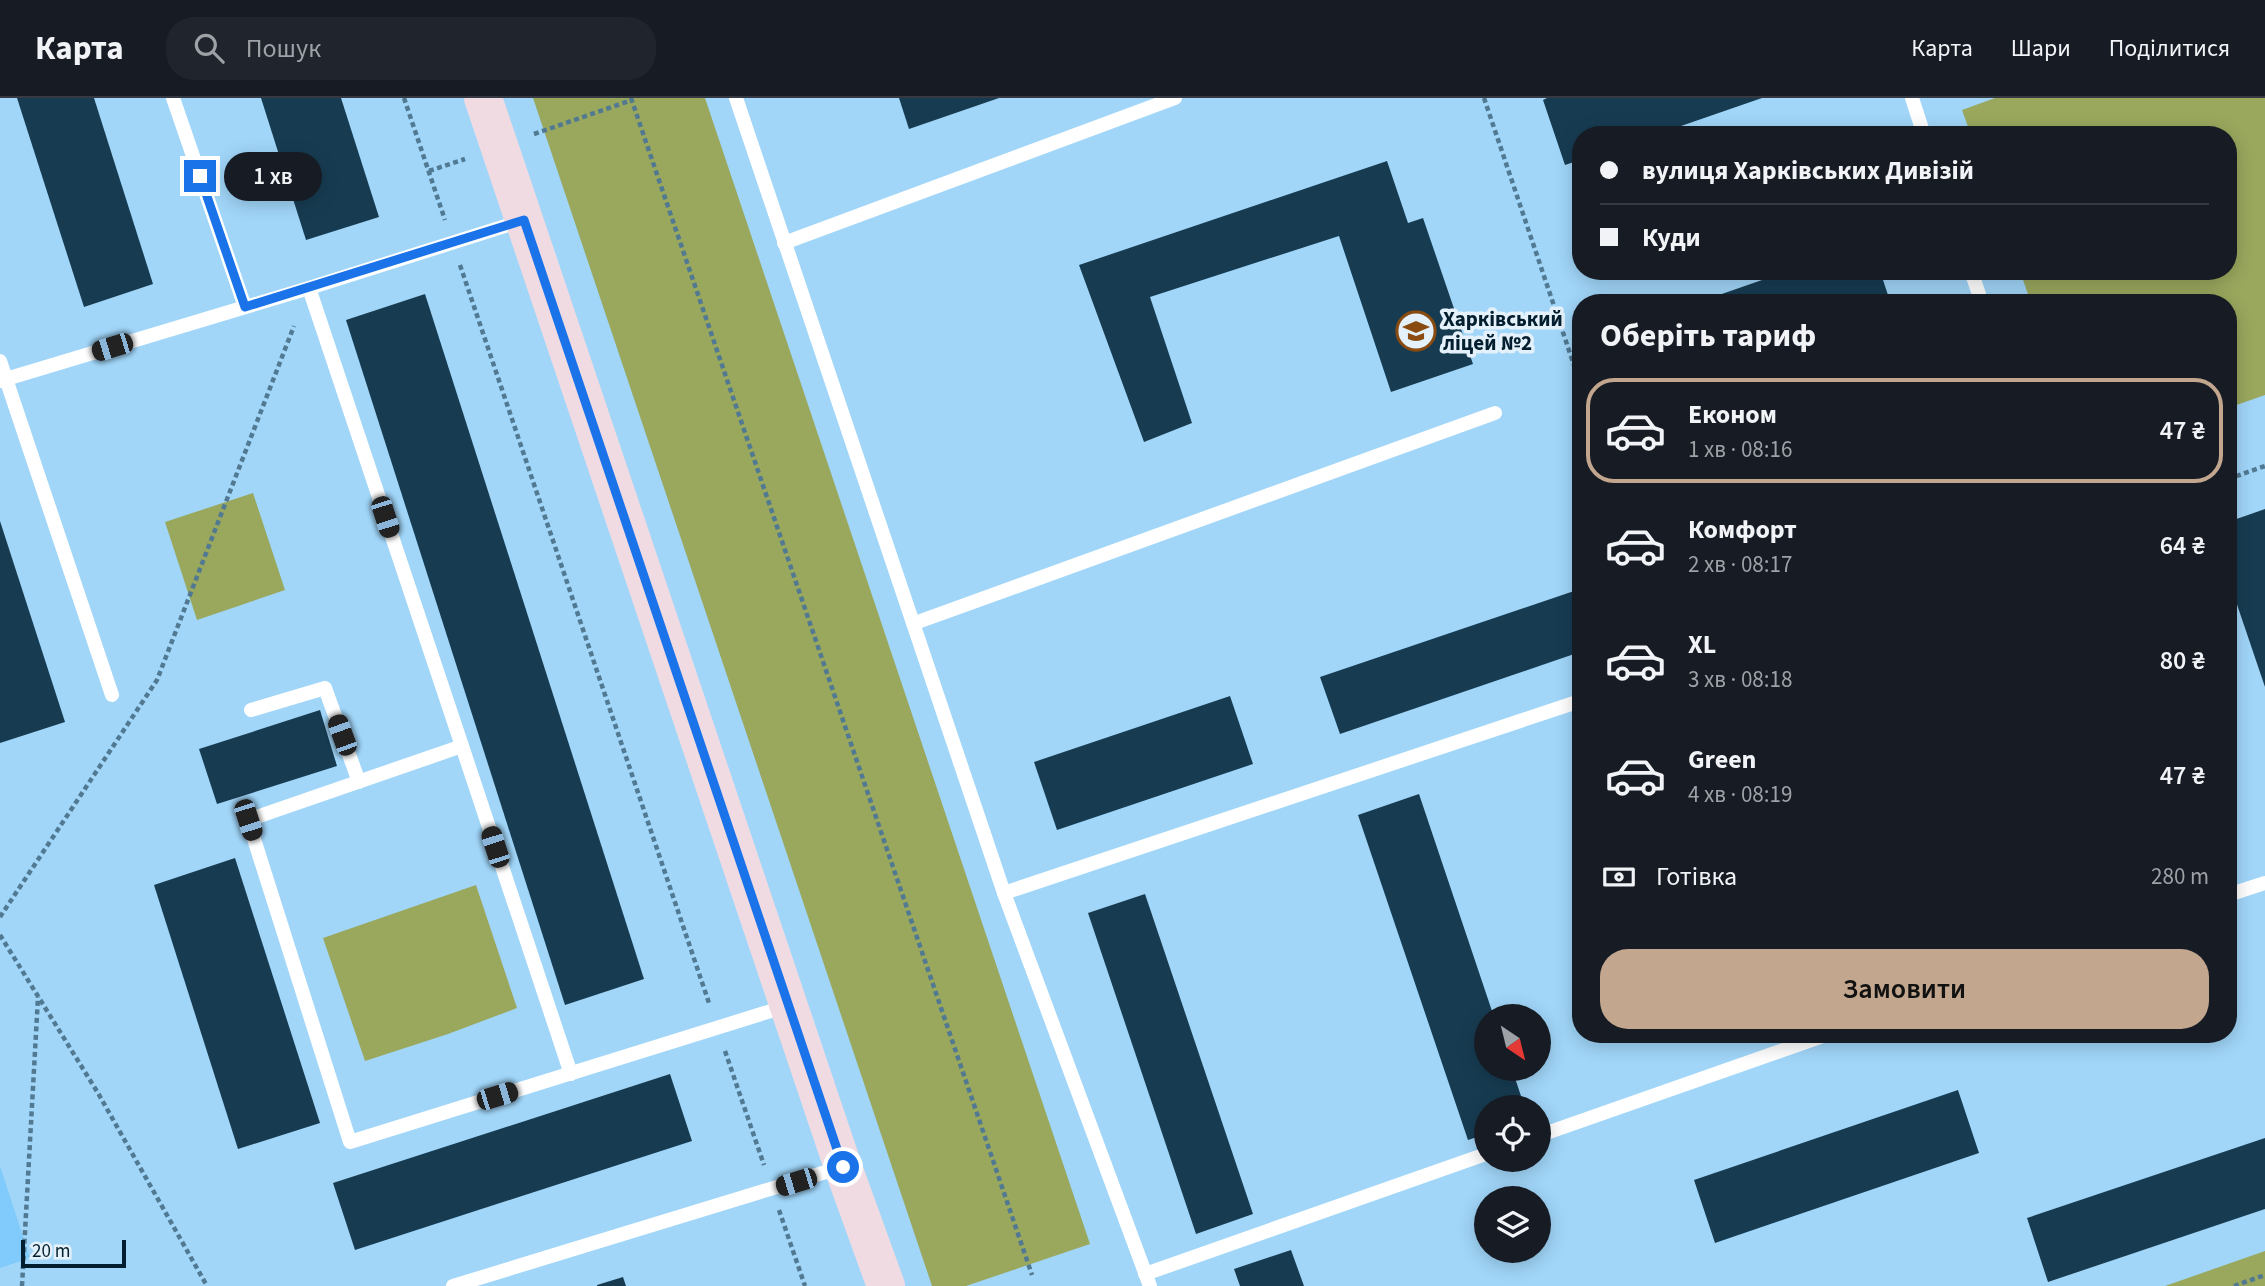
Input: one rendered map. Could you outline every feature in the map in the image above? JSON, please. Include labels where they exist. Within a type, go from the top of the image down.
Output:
[{"type":"street","points":[[483,98],[843,1167],[886,1286]]},
{"type":"lane","points":[[173,98],[245,307]]},
{"type":"lane","points":[[736,98],[1004,892],[1148,1280],[1474,1158]]},
{"type":"lane","points":[[784,243],[1175,98]]},
{"type":"lane","points":[[1912,98],[1921,126]]},
{"type":"lane","points":[[3,380],[524,220]]},
{"type":"lane","points":[[309,288],[570,1074]]},
{"type":"lane","points":[[0,361],[3,380],[112,695]]},
{"type":"lane","points":[[915,623],[1495,413]]},
{"type":"lane","points":[[251,710],[325,688],[359,782]]},
{"type":"lane","points":[[1004,892],[1572,704]]},
{"type":"lane","points":[[462,746],[248,820],[350,1142],[789,1006]]},
{"type":"lane","points":[[2237,892],[2265,883]]},
{"type":"lane","points":[[1551,1131],[1803,1043]]},
{"type":"lane","points":[[453,1286],[843,1167]]},
{"type":"path","points":[[404,98],[805,1286]]},
{"type":"path","points":[[1484,98],[1572,359]]},
{"type":"path","points":[[527,137],[631,99],[1032,1275]]},
{"type":"path","points":[[429,171],[472,156]]},
{"type":"path","points":[[0,917],[157,680],[309,288]]},
{"type":"path","points":[[2237,476],[2265,466]]},
{"type":"path","points":[[0,935],[98,1093],[207,1286]]},
{"type":"path","points":[[22,1286],[38,996]]},
{"type":"path","points":[[2234,1286],[2265,1275]]},
{"type":"shaded area","points":[[0,1166],[30,1258],[0,1268]]},
{"type":"green space","points":[[533,98],[705,98],[1090,1244],[966,1286],[932,1286]]},
{"type":"green space","points":[[1995,98],[2265,98],[2265,395],[2237,405],[2237,294],[2028,294],[2023,280],[2237,280],[2237,126],[1968,126],[1962,110]]},
{"type":"green space","points":[[253,493],[285,590],[197,620],[165,522]]},
{"type":"green space","points":[[476,885],[517,1008],[365,1061],[323,938]]},
{"type":"green space","points":[[2265,1251],[2265,1286],[2165,1286]]},
{"type":"building","points":[[17,98],[94,98],[153,284],[84,307]]},
{"type":"building","points":[[261,98],[341,98],[379,217],[306,240]]},
{"type":"building","points":[[899,98],[999,98],[909,129]]},
{"type":"building","points":[[1762,98],[1681,126],[1572,126],[1572,163],[1565,165],[1543,100]]},
{"type":"building","name":"Харківський ліцей №2","points":[[1387,161],[1408,223],[1423,218],[1473,364],[1391,392],[1339,236],[1150,297],[1192,423],[1144,442],[1079,265]]},
{"type":"building","points":[[1762,280],[1883,280],[1888,294],[1722,294]]},
{"type":"building","points":[[425,294],[644,979],[565,1005],[346,320]]},
{"type":"building","points":[[2265,509],[2265,687],[2237,605],[2237,519]]},
{"type":"building","points":[[0,521],[65,722],[0,743]]},
{"type":"building","points":[[1572,592],[1572,655],[1340,734],[1320,677]]},
{"type":"building","points":[[1230,696],[1253,764],[1057,830],[1034,762]]},
{"type":"building","points":[[320,710],[337,766],[217,804],[199,749]]},
{"type":"building","points":[[1419,794],[1490,1004],[1474,1004],[1474,1082],[1516,1082],[1521,1095],[1474,1095],[1474,1138],[1468,1140],[1358,815]]},
{"type":"building","points":[[235,858],[320,1123],[238,1149],[154,885]]},
{"type":"building","points":[[1145,894],[1253,1214],[1196,1234],[1088,913]]},
{"type":"building","points":[[670,1074],[692,1141],[355,1250],[333,1183]]},
{"type":"building","points":[[1958,1090],[1979,1153],[1715,1243],[1694,1180]]},
{"type":"building","points":[[2265,1138],[2265,1209],[2048,1282],[2027,1218]]},
{"type":"building","points":[[1291,1250],[1304,1286],[1240,1286],[1234,1269]]},
{"type":"building","points":[[623,1277],[626,1286],[597,1286],[597,1285]]},
{"type":"place","name":"Харківський ліцей №2","points":[[1416,331]]},
{"type":"route","points":[[200,176],[245,307],[524,220],[843,1167]]}]
